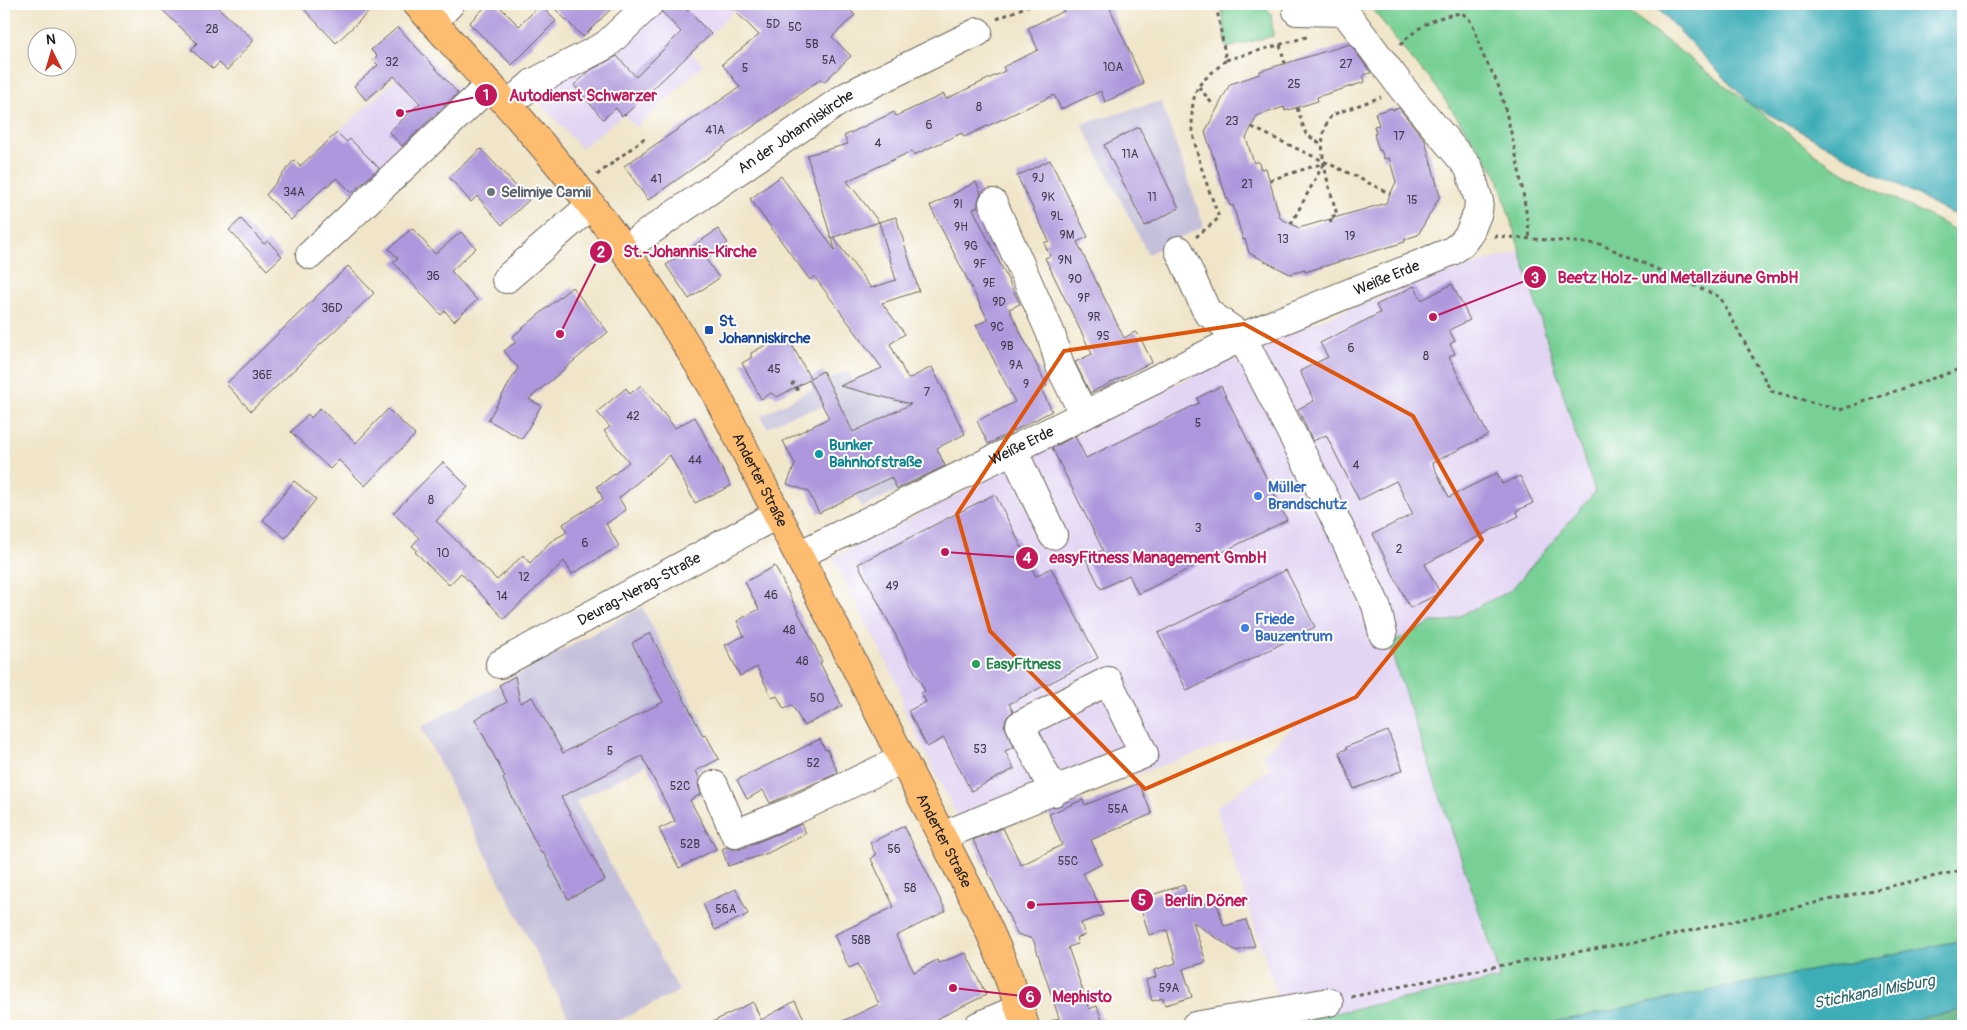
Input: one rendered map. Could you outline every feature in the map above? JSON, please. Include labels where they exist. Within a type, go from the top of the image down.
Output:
[{"type":"main road","name":"Anderter Straße","points":[[434,10],[490,86],[591,205],[624,249],[672,320],[712,386],[997,945],[1022,1017]]},
{"type":"street","points":[[508,106],[533,84],[606,45],[649,4]]},
{"type":"street","points":[[1297,11],[1345,12],[1382,61],[1405,83],[1440,132],[1469,168],[1479,201],[1478,212],[1469,234]]},
{"type":"street","name":"An der Johanniskirche","points":[[624,249],[847,96],[987,26]]},
{"type":"street","points":[[310,255],[490,86]]},
{"type":"street","points":[[993,203],[1051,334],[1060,366],[1084,415]]},
{"type":"street","points":[[506,279],[591,205]]},
{"type":"street","name":"Weiße Erde","points":[[799,555],[1242,337],[1452,251],[1462,244],[1469,234]]},
{"type":"street","points":[[1179,250],[1207,312],[1242,337],[1332,512],[1376,605],[1383,634]]},
{"type":"street","points":[[1013,450],[1053,534]]},
{"type":"street","name":"Deurag-Nerag-Straße","points":[[500,664],[778,514]]},
{"type":"street","points":[[942,836],[1054,792],[1144,754],[1108,681],[1020,725],[1054,792]]},
{"type":"street","points":[[714,785],[735,834],[795,810],[903,759]]},
{"type":"street","points":[[1195,1026],[1329,1002]]},
{"type":"street","name":"Anderter Straße","points":[[978,1026],[1022,1017]]},
{"type":"path","points":[[987,26],[1032,4]]},
{"type":"path","points":[[1216,4],[1226,60]]},
{"type":"path","points":[[1382,61],[1415,30],[1441,16],[1462,13],[1469,18],[1476,32],[1482,53],[1498,86],[1520,168],[1530,239]]},
{"type":"path","points":[[1179,250],[1219,218],[1196,150],[1191,112],[1199,86],[1226,60],[1316,34]]},
{"type":"path","points":[[1280,45],[1285,64]]},
{"type":"path","points":[[1331,223],[1330,217],[1337,215],[1321,144],[1325,128],[1332,115],[1405,83]]},
{"type":"path","points":[[1199,86],[1214,106]]},
{"type":"path","points":[[1297,108],[1306,134],[1321,144]]},
{"type":"path","points":[[1252,127],[1324,163],[1340,167],[1390,194]]},
{"type":"path","points":[[594,176],[646,138]]},
{"type":"path","points":[[1270,180],[1324,163]]},
{"type":"path","points":[[1291,224],[1324,163]]},
{"type":"path","points":[[1469,234],[1600,244],[1720,297],[1771,391],[1840,410],[1963,368]]},
{"type":"path","points":[[791,385],[794,383],[798,390]]},
{"type":"path","points":[[1329,1002],[1498,966],[1662,937],[1963,870]]},
{"type":"highlighted area","points":[[1244,324],[1413,416],[1482,540],[1356,697],[1145,789],[990,631],[957,514],[1064,351]]},
{"type":"shaded area","points":[[634,4],[728,4],[734,11],[691,53],[703,65],[636,128],[624,114],[581,148],[519,80],[553,49],[581,52]]},
{"type":"shaded area","points":[[426,52],[464,94],[353,194],[314,154]]},
{"type":"shaded area","points":[[1161,101],[1204,226],[1148,254],[1082,124]]},
{"type":"shaded area","points":[[1521,251],[1573,426],[1595,492],[1511,590],[1448,622],[1499,979],[1286,1023],[1216,807],[1271,768],[1262,755],[1292,728],[1289,723],[1050,803],[968,838],[904,710],[900,689],[833,558],[1164,389],[1316,322],[1420,281]]},
{"type":"shaded area","points":[[898,361],[908,379],[904,382],[946,467],[862,508],[855,495],[866,489],[823,407],[792,415],[767,428],[761,416],[846,371],[853,380]]},
{"type":"shaded area","points":[[642,607],[708,733],[576,801],[679,991],[608,1026],[573,1026],[421,727]]},
{"type":"green space","points":[[1222,4],[1262,4],[1271,13],[1273,36],[1226,48]]},
{"type":"green space","points":[[1369,4],[1618,4],[1830,165],[1963,234],[1963,940],[1534,1026],[1271,1026],[1499,979],[1496,961],[1391,652],[1390,644],[1432,622],[1448,622],[1511,590],[1595,492],[1573,426],[1497,175],[1429,77],[1412,60]]},
{"type":"green space","points":[[1963,1010],[1963,1026],[1883,1026]]},
{"type":"water","points":[[1653,4],[1963,4],[1963,213],[1952,214],[1750,104]]},
{"type":"water","name":"Stichkanal Misburg","points":[[1963,940],[1963,1010],[1883,1026],[1534,1026]]},
{"type":"building","points":[[156,4],[214,4],[254,40],[227,70],[219,63],[213,69],[191,50],[197,43]]},
{"type":"building","points":[[299,4],[377,4],[336,43]]},
{"type":"building","points":[[488,4],[497,4],[519,26],[540,5],[556,21],[512,65],[469,23]]},
{"type":"building","points":[[550,4],[616,4],[583,37]]},
{"type":"building","points":[[664,4],[681,4],[711,34],[625,115],[622,116],[616,108],[603,119],[574,85],[591,70],[617,56],[636,77],[681,32],[662,12]]},
{"type":"building","points":[[728,4],[844,4],[855,15],[832,37],[851,56],[824,82],[821,79],[648,200],[624,166],[740,87],[722,64],[759,35]]},
{"type":"building","points":[[1060,4],[1108,4],[1144,84],[1105,102],[1101,91],[1061,109],[1054,95],[964,137],[962,133],[914,155],[912,151],[847,181],[879,222],[896,217],[919,291],[882,303],[905,334],[890,344],[908,379],[932,367],[965,434],[937,448],[945,466],[897,489],[891,477],[819,513],[808,491],[787,484],[795,464],[783,441],[829,418],[809,380],[777,397],[771,393],[761,399],[742,363],[751,358],[751,353],[786,334],[810,378],[823,371],[853,432],[911,404],[840,386],[882,368],[814,276],[810,280],[750,199],[781,176],[835,250],[807,155],[848,144],[844,136],[894,112],[896,116],[944,94],[946,99],[1005,71],[1003,67],[1038,50],[1028,28],[1064,11]],"holes":[[[879,222],[896,280],[871,288],[833,237]]]},
{"type":"building","points":[[398,27],[458,93],[402,146],[389,132],[420,103],[394,76],[366,100],[354,86],[378,65],[373,60],[377,56],[371,50]]},
{"type":"building","points":[[1350,44],[1371,73],[1363,75],[1365,82],[1317,97],[1318,101],[1285,111],[1284,107],[1257,116],[1246,138],[1254,163],[1258,161],[1261,169],[1266,168],[1280,218],[1299,228],[1386,203],[1396,182],[1389,158],[1384,159],[1381,150],[1379,151],[1374,134],[1376,134],[1374,126],[1379,125],[1375,113],[1392,108],[1393,110],[1399,108],[1425,140],[1440,196],[1418,235],[1405,239],[1405,242],[1305,272],[1305,270],[1290,274],[1249,253],[1245,239],[1243,240],[1233,205],[1230,206],[1227,199],[1205,132],[1230,84],[1260,74],[1260,71]]},
{"type":"building","points":[[1139,127],[1179,208],[1145,226],[1104,145]]},
{"type":"building","points":[[337,133],[347,142],[350,139],[379,168],[352,193],[337,178],[319,192],[291,220],[266,195],[294,160],[300,166]]},
{"type":"building","name":"Selimiye Camii","points":[[481,149],[529,200],[502,225],[477,196],[471,202],[449,177]]},
{"type":"building","points":[[1050,160],[1088,237],[1077,242],[1124,338],[1135,332],[1140,337],[1152,362],[1090,393],[1075,362],[1092,354],[1045,258],[1050,256],[1044,243],[1049,241],[1017,176]]},
{"type":"building","points":[[976,182],[981,193],[978,207],[973,209],[1020,304],[1009,309],[1047,386],[1041,389],[1052,411],[988,444],[977,421],[1015,402],[976,325],[988,320],[930,206]]},
{"type":"building","points":[[241,219],[264,244],[268,241],[282,256],[267,270],[229,230]]},
{"type":"building","points":[[412,228],[435,254],[461,232],[476,248],[451,271],[477,300],[454,321],[445,311],[441,315],[393,262],[398,258],[389,249]]},
{"type":"building","points":[[718,229],[728,243],[706,259],[719,278],[689,299],[666,265]]},
{"type":"building","points":[[348,266],[374,293],[251,411],[226,384]]},
{"type":"building","points":[[1452,284],[1470,320],[1449,330],[1455,341],[1450,344],[1455,354],[1449,357],[1488,435],[1432,463],[1449,497],[1497,473],[1502,484],[1520,476],[1533,503],[1516,511],[1519,516],[1425,564],[1440,593],[1410,608],[1373,534],[1413,514],[1396,481],[1359,500],[1326,435],[1313,441],[1298,409],[1314,401],[1300,371],[1328,357],[1320,343],[1380,313],[1376,305],[1414,286],[1422,300]]},
{"type":"building","points":[[572,287],[608,332],[529,399],[541,406],[522,439],[488,420],[518,368],[504,351],[516,342],[512,337]]},
{"type":"building","points":[[641,385],[675,428],[695,417],[731,486],[695,503],[670,455],[619,498],[626,510],[606,524],[619,546],[572,574],[564,561],[504,619],[461,573],[449,585],[415,552],[417,550],[412,546],[419,538],[393,513],[443,462],[468,487],[436,521],[497,580],[523,555],[530,563],[550,542],[567,532],[563,524],[603,499],[597,486],[629,462],[604,431],[610,427],[597,412],[626,388],[630,394]]},
{"type":"building","points":[[1221,386],[1287,520],[1138,594],[1129,575],[1101,589],[1086,559],[1103,550],[1052,448],[1075,436],[1086,458],[1199,403],[1197,398]]},
{"type":"building","points":[[320,408],[356,443],[388,409],[415,435],[365,486],[339,460],[330,469],[291,432],[308,414],[311,418]]},
{"type":"building","points":[[294,481],[316,499],[285,538],[263,520]]},
{"type":"building","points":[[995,494],[1036,576],[1051,568],[1098,658],[1009,704],[1013,711],[1007,717],[1004,725],[1014,747],[1005,751],[1014,769],[971,791],[944,738],[927,747],[908,711],[926,702],[921,693],[925,691],[858,564]]},
{"type":"building","points":[[775,566],[814,644],[822,662],[820,663],[842,706],[804,726],[792,705],[784,709],[777,696],[772,698],[757,667],[740,676],[725,645],[744,636],[737,621],[759,609],[745,582]]},
{"type":"building","points":[[1286,570],[1315,627],[1187,691],[1158,633]]},
{"type":"building","points":[[650,633],[703,736],[706,735],[719,759],[696,771],[700,779],[698,784],[701,794],[690,800],[716,849],[679,868],[659,829],[675,821],[642,756],[561,797],[605,880],[568,899],[543,852],[541,853],[475,719],[507,702],[499,685],[515,676],[520,703],[532,697],[563,753],[663,702],[632,643]]},
{"type":"building","points":[[1388,731],[1403,770],[1354,789],[1339,752],[1347,749],[1346,747]]},
{"type":"building","points":[[820,739],[825,750],[827,749],[838,773],[770,803],[763,790],[747,799],[737,780]]},
{"type":"building","points":[[1139,783],[1152,814],[1091,840],[1102,864],[1083,873],[1103,915],[1081,923],[1085,935],[1076,938],[1078,944],[1068,947],[1089,1009],[1097,1006],[1104,1026],[1046,1026],[1046,1023],[1059,1018],[1033,939],[1017,934],[973,840],[1003,828],[1021,865],[1062,845],[1049,814],[1083,800],[1085,805]]},
{"type":"building","points":[[801,824],[806,833],[768,853],[728,866],[722,849],[727,847],[741,849]]},
{"type":"building","points":[[904,826],[946,911],[896,936],[914,972],[937,960],[939,963],[966,953],[986,995],[922,1026],[832,1026],[879,1004],[858,964],[849,968],[834,935],[894,907],[871,859],[876,855],[870,843]]},
{"type":"building","points":[[1184,885],[1191,908],[1216,900],[1224,926],[1246,920],[1255,946],[1236,951],[1193,922],[1206,962],[1183,969],[1192,997],[1165,1005],[1163,998],[1152,1001],[1146,980],[1156,977],[1154,970],[1176,963],[1167,930],[1149,935],[1138,899]]},
{"type":"building","points":[[736,889],[748,914],[715,930],[703,904]]},
{"type":"building","points":[[795,1001],[808,1026],[704,1026],[753,1002],[761,1020]]},
{"type":"place","name":"Autodienst Schwarzer","points":[[400,113]]},
{"type":"place","name":"Selimiye Camii","points":[[491,192]]},
{"type":"place","name":"Beetz Holz- und Metallzäune GmbH","points":[[1433,317]]},
{"type":"place","name":"St. Johanniskirche","points":[[709,330]]},
{"type":"place","name":"St.-Johannis-Kirche","points":[[560,334]]},
{"type":"place","name":"Bunker Bahnhofstraße","points":[[819,454]]},
{"type":"place","name":"Müller Brandschutz","points":[[1258,496]]},
{"type":"place","name":"easyFitness Management GmbH","points":[[945,552]]},
{"type":"place","name":"Friede Bauzentrum","points":[[1245,628]]},
{"type":"place","name":"EasyFitness","points":[[976,664]]},
{"type":"place","name":"Berlin Döner","points":[[1031,905]]},
{"type":"place","name":"Mephisto","points":[[953,988]]}]
